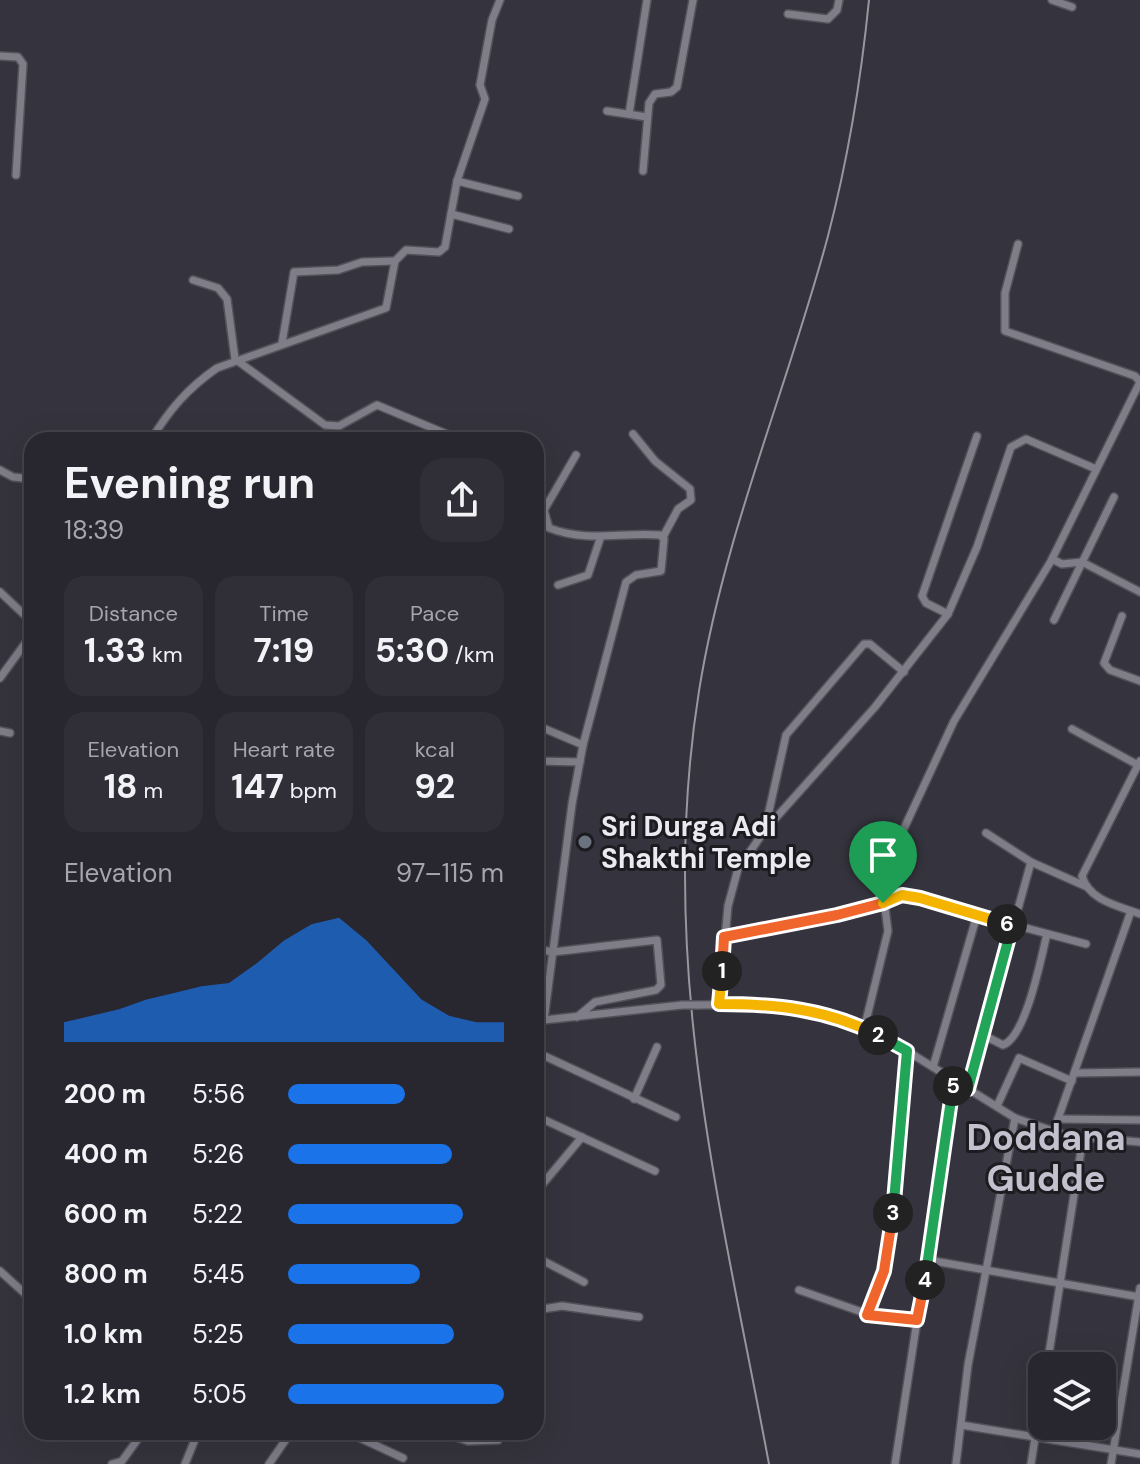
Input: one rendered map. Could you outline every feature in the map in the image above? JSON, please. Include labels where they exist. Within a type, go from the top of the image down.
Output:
[{"type":"street","points":[[156,432],[168,413],[194,384],[235,359],[386,308],[395,261],[406,250],[439,252],[445,247],[457,181],[470,136],[481,117],[485,99],[480,85],[492,20],[500,0]]},
{"type":"street","points":[[629,114],[647,0]]},
{"type":"street","points":[[643,171],[649,103],[655,94],[671,92],[677,87],[693,0]]},
{"type":"street","points":[[788,14],[828,19],[837,10],[839,0]]},
{"type":"street","points":[[1052,0],[1072,7]]},
{"type":"street","points":[[0,56],[18,57],[23,64],[16,175]]},
{"type":"street","points":[[607,111],[647,117]]},
{"type":"street","points":[[457,181],[518,196]]},
{"type":"street","points":[[451,214],[509,229]]},
{"type":"street","points":[[864,1029],[888,931],[883,903],[883,874],[954,721],[1052,559],[1140,382],[1135,376],[1005,331],[1005,293],[1018,244]]},
{"type":"street","points":[[282,343],[294,272],[343,269],[362,262],[395,261]]},
{"type":"street","points":[[193,280],[218,288],[227,299],[235,359],[325,425],[339,426],[377,405],[442,432]]},
{"type":"street","points":[[633,434],[655,461],[690,489],[691,500],[678,509],[663,537],[661,571],[636,575],[626,582],[583,745],[544,1020],[682,1005],[778,1004],[864,1029],[907,1051],[1015,1118],[1053,1133],[1140,1142]]},
{"type":"street","points":[[948,614],[926,603],[922,596],[977,436]]},
{"type":"street","points":[[719,1004],[724,937],[738,869],[765,830],[904,672],[948,614],[982,536],[1011,447],[1026,439],[1096,469]]},
{"type":"street","points":[[576,455],[544,510],[546,524],[580,538],[600,539],[624,533],[663,537]]},
{"type":"street","points":[[0,470],[13,477],[24,478]]},
{"type":"street","points":[[1054,620],[1114,497]]},
{"type":"street","points":[[558,585],[588,575],[600,539]]},
{"type":"street","points":[[1052,559],[1062,564],[1082,562],[1140,592]]},
{"type":"street","points":[[0,592],[24,614]]},
{"type":"street","points":[[1122,616],[1104,663],[1110,670],[1140,681]]},
{"type":"street","points":[[765,830],[784,743],[792,725],[864,644],[870,644],[904,672]]},
{"type":"street","points":[[0,678],[24,645]]},
{"type":"street","points":[[544,728],[583,745]]},
{"type":"street","points":[[1072,729],[1139,763],[1082,876],[1085,886]]},
{"type":"street","points":[[0,731],[10,733]]},
{"type":"street","points":[[544,761],[580,762]]},
{"type":"street","points":[[986,833],[1031,862],[1085,886],[1097,898],[1140,914]]},
{"type":"street","points":[[968,1089],[1031,862]]},
{"type":"street","points":[[724,937],[837,915],[902,895],[1086,944]]},
{"type":"street","points":[[1053,1133],[1131,911]]},
{"type":"street","points":[[933,1067],[977,915]]},
{"type":"street","points":[[985,1036],[1003,1045],[1011,1041],[1030,1001],[1047,934]]},
{"type":"street","points":[[544,950],[553,952],[652,938],[660,946],[661,985],[656,990],[595,1002],[577,1017]]},
{"type":"street","points":[[634,1099],[657,1047]]},
{"type":"street","points":[[867,1315],[884,1271],[889,1240],[898,1178],[907,1051]]},
{"type":"street","points":[[544,1056],[676,1117]]},
{"type":"street","points":[[997,1106],[1019,1058],[1073,1077],[1140,1072]]},
{"type":"street","points":[[895,1464],[954,1080]]},
{"type":"street","points":[[956,1464],[985,1270],[1015,1118]]},
{"type":"street","points":[[1058,1119],[1140,1120]]},
{"type":"street","points":[[544,1120],[655,1171]]},
{"type":"street","points":[[544,1182],[582,1137]]},
{"type":"street","points":[[1049,1352],[1083,1138]]},
{"type":"street","points":[[928,1260],[1061,1284],[1140,1294],[1111,1464]]},
{"type":"street","points":[[544,1261],[584,1282]]},
{"type":"street","points":[[0,1271],[24,1293]]},
{"type":"street","points":[[799,1290],[867,1315],[917,1320]]},
{"type":"street","points":[[544,1309],[562,1306],[639,1317]]},
{"type":"street","points":[[961,1425],[1028,1435]]},
{"type":"street","points":[[112,1464],[122,1461],[137,1440]]},
{"type":"street","points":[[185,1464],[195,1440]]},
{"type":"street","points":[[269,1464],[286,1440]]},
{"type":"street","points":[[364,1440],[403,1458]]},
{"type":"street","points":[[465,1440],[498,1440]]},
{"type":"street","points":[[1031,1464],[1034,1440]]},
{"type":"street","points":[[1057,1440],[1140,1454]]},
{"type":"railway","points":[[769,1464],[731,1271],[700,1080],[689,985],[685,888],[688,791],[699,691],[710,633],[740,519],[828,236],[853,119],[869,0]]},
{"type":"place","name":"Sri Durga Adi Shakthi Temple","points":[[585,842]]},
{"type":"district","name":"Doddana Gudde","points":[[1046,1158]]},
{"type":"route","points":[[902,895],[920,898],[1012,926],[985,1036],[968,1089],[954,1080],[917,1320],[867,1315],[884,1271],[898,1178],[907,1051],[864,1029],[827,1016],[778,1004],[719,1004],[724,937],[883,903],[902,895]]}]
